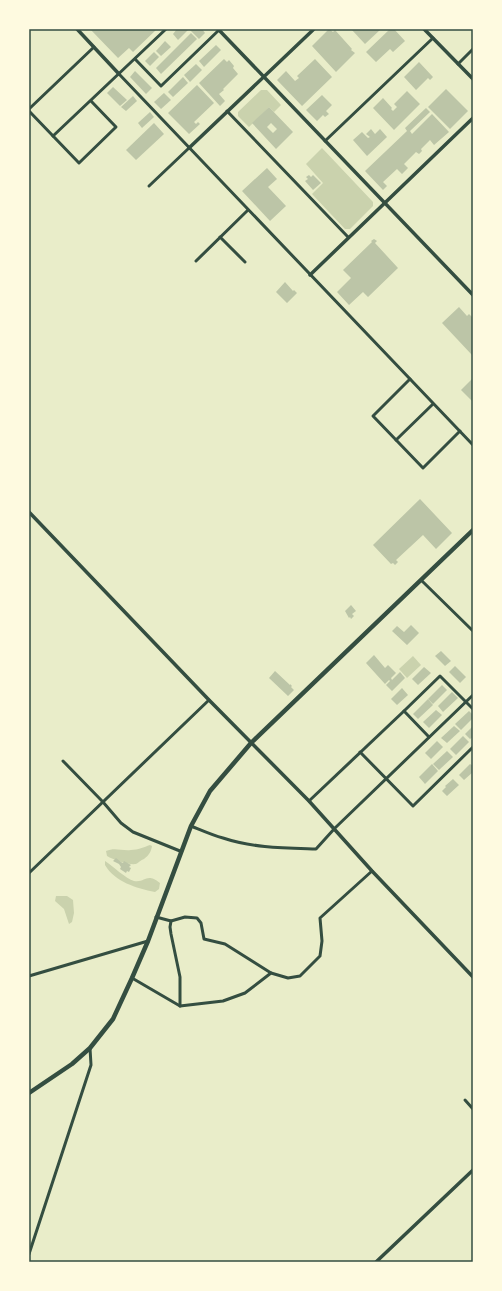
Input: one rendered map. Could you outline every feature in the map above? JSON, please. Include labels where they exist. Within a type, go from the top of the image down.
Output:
[{"type":"main road","points":[[29,1093],[72,1064],[90,1048],[113,1019],[148,941],[180,851],[191,826],[210,791],[251,743],[473,530]]},
{"type":"street","points":[[77,29],[473,445]]},
{"type":"street","points":[[53,136],[166,29]]},
{"type":"street","points":[[135,58],[162,86],[218,29],[473,295]]},
{"type":"street","points":[[150,186],[314,29]]},
{"type":"street","points":[[424,29],[473,79]]},
{"type":"street","points":[[325,141],[433,38]]},
{"type":"street","points":[[91,101],[116,127],[78,163],[29,110],[94,47]]},
{"type":"street","points":[[458,64],[473,49]]},
{"type":"street","points":[[227,111],[348,237]]},
{"type":"street","points":[[310,275],[473,118]]},
{"type":"street","points":[[196,261],[248,210]]},
{"type":"street","points":[[220,237],[245,262]]},
{"type":"street","points":[[410,379],[373,416],[396,440],[423,468],[460,431]]},
{"type":"street","points":[[396,440],[433,404]]},
{"type":"street","points":[[29,512],[209,700],[309,801],[473,977]]},
{"type":"street","points":[[421,580],[473,631]]},
{"type":"street","points":[[309,801],[440,676],[473,709]]},
{"type":"street","points":[[191,826],[222,838],[279,848],[316,849],[334,828],[473,695]]},
{"type":"street","points":[[29,873],[209,700]]},
{"type":"street","points":[[404,711],[429,737]]},
{"type":"street","points":[[360,752],[413,806],[473,747]]},
{"type":"street","points":[[63,761],[103,802],[121,823],[132,832],[180,851]]},
{"type":"street","points":[[156,917],[171,921],[185,917],[197,918],[201,923],[204,939],[225,944],[271,973],[288,978],[300,976],[320,956],[322,942],[320,918],[372,870]]},
{"type":"street","points":[[171,921],[171,934],[180,977],[180,1006]]},
{"type":"street","points":[[29,976],[148,941]]},
{"type":"street","points":[[132,978],[180,1006],[223,1001],[245,993],[271,973]]},
{"type":"street","points":[[29,1254],[91,1065],[90,1048]]},
{"type":"street","points":[[465,1100],[473,1109]]},
{"type":"street","points":[[376,1262],[473,1170]]},
{"type":"green space","points":[[261,90],[267,90],[281,105],[274,112],[269,107],[249,127],[238,116],[238,112]]},
{"type":"green space","points":[[322,148],[373,202],[373,206],[350,229],[345,229],[312,194],[323,183],[306,164]]},
{"type":"green space","points":[[413,656],[421,665],[407,678],[399,669]]},
{"type":"green space","points":[[150,845],[152,846],[148,855],[136,864],[125,863],[113,859],[107,856],[106,851],[112,849],[134,850]]},
{"type":"green space","points":[[105,861],[127,878],[134,881],[152,878],[160,883],[159,889],[155,892],[120,880],[109,871],[105,865]]},
{"type":"green space","points":[[56,896],[67,896],[73,900],[74,913],[72,922],[69,924],[64,909],[55,901]]},
{"type":"building","points":[[157,29],[133,52],[129,48],[118,58],[91,30]]},
{"type":"building","points":[[177,29],[188,30],[178,40],[173,34]]},
{"type":"building","points":[[189,29],[202,29],[205,33],[199,39]]},
{"type":"building","points":[[329,29],[333,32],[335,30],[355,53],[336,72],[312,46]]},
{"type":"building","points":[[351,29],[381,29],[365,44]]},
{"type":"building","points":[[390,29],[394,29],[405,41],[393,52],[390,49],[376,62],[366,52]]},
{"type":"building","points":[[191,33],[197,39],[161,74],[156,68]]},
{"type":"building","points":[[165,41],[171,47],[161,56],[156,51]]},
{"type":"building","points":[[216,45],[221,50],[204,67],[199,61]]},
{"type":"building","points":[[154,52],[159,57],[150,66],[145,61]]},
{"type":"building","points":[[224,59],[227,62],[229,60],[238,74],[219,94],[225,101],[220,106],[199,83]]},
{"type":"building","points":[[315,59],[332,77],[302,106],[277,80],[286,71],[295,81],[299,78],[297,76]]},
{"type":"building","points":[[419,62],[433,77],[430,80],[428,78],[416,90],[404,77]]},
{"type":"building","points":[[196,64],[202,70],[190,82],[184,75]]},
{"type":"building","points":[[135,71],[152,88],[146,94],[130,77]]},
{"type":"building","points":[[183,77],[188,83],[173,97],[168,92]]},
{"type":"building","points":[[197,85],[214,103],[194,122],[196,124],[198,122],[200,124],[189,134],[168,113]]},
{"type":"building","points":[[113,87],[127,100],[120,106],[107,93]]},
{"type":"building","points":[[446,89],[468,111],[450,129],[428,107]]},
{"type":"building","points":[[407,91],[420,104],[394,130],[373,108],[383,98],[393,111],[397,107],[394,104]]},
{"type":"building","points":[[164,93],[171,100],[161,109],[154,102]]},
{"type":"building","points":[[322,95],[332,105],[326,111],[329,114],[325,117],[323,115],[317,121],[306,110]]},
{"type":"building","points":[[133,96],[137,101],[126,111],[121,107]]},
{"type":"building","points":[[269,107],[293,132],[276,149],[252,123]],"holes":[[[271,123],[277,129],[273,133],[267,127]]]},
{"type":"building","points":[[426,108],[430,112],[410,131],[412,134],[432,114],[449,132],[434,145],[430,140],[421,149],[422,151],[419,154],[416,152],[404,164],[408,168],[402,174],[397,169],[383,182],[387,186],[383,190],[365,171],[407,131],[405,128]]},
{"type":"building","points":[[150,112],[154,117],[142,128],[138,123]]},
{"type":"building","points":[[154,123],[164,134],[136,160],[126,150]]},
{"type":"building","points":[[371,129],[375,134],[380,129],[387,137],[367,156],[353,140],[362,132],[368,138],[370,137],[366,134]]},
{"type":"building","points":[[267,168],[277,179],[268,187],[286,206],[270,221],[242,191]]},
{"type":"building","points":[[309,175],[311,177],[313,175],[321,183],[313,190],[305,181],[308,179],[306,177]]},
{"type":"building","points":[[374,239],[377,241],[375,243],[398,268],[368,297],[363,292],[349,305],[337,292],[351,278],[343,270]]},
{"type":"building","points":[[285,282],[293,291],[294,290],[297,293],[287,303],[276,292]]},
{"type":"building","points":[[459,307],[467,316],[469,314],[473,318],[472,355],[442,323]]},
{"type":"building","points":[[473,378],[473,402],[461,390]]},
{"type":"building","points":[[420,499],[452,533],[436,549],[423,535],[396,560],[398,562],[395,565],[393,563],[391,564],[373,545]]},
{"type":"building","points":[[351,605],[356,611],[352,614],[354,616],[351,619],[345,611]]},
{"type":"building","points":[[411,625],[419,633],[407,645],[392,631],[397,626],[404,632]]},
{"type":"building","points":[[441,651],[451,661],[445,666],[435,656]]},
{"type":"building","points":[[374,655],[385,668],[388,665],[396,673],[391,678],[392,680],[400,672],[405,678],[392,691],[386,685],[390,681],[389,680],[385,684],[366,663]]},
{"type":"building","points":[[455,666],[466,677],[460,683],[449,672]]},
{"type":"building","points":[[424,667],[431,673],[418,685],[412,679]]},
{"type":"building","points":[[275,671],[292,686],[291,687],[294,690],[288,696],[269,678]]},
{"type":"building","points":[[442,685],[447,690],[433,704],[428,699]]},
{"type":"building","points":[[402,688],[408,695],[397,705],[391,699]]},
{"type":"building","points":[[452,692],[458,698],[443,712],[438,706]]},
{"type":"building","points":[[428,699],[433,705],[418,719],[413,714]]},
{"type":"building","points":[[436,710],[442,715],[429,728],[423,722]]},
{"type":"building","points":[[469,711],[473,715],[473,718],[461,730],[455,724]]},
{"type":"building","points":[[454,726],[460,731],[447,743],[441,738]]},
{"type":"building","points":[[473,726],[473,737],[470,739],[465,734]]},
{"type":"building","points":[[463,736],[469,742],[456,755],[450,749]]},
{"type":"building","points":[[437,741],[443,747],[431,759],[425,753]]},
{"type":"building","points":[[447,751],[453,757],[439,770],[433,764]]},
{"type":"building","points":[[432,764],[438,771],[425,784],[419,777]]},
{"type":"building","points":[[470,764],[473,766],[473,772],[464,780],[459,775]]},
{"type":"building","points":[[453,779],[459,785],[447,796],[442,791]]},
{"type":"building","points":[[116,858],[123,863],[124,861],[131,865],[129,867],[131,868],[129,872],[127,871],[126,873],[120,869],[121,867],[119,864],[113,861]]}]
